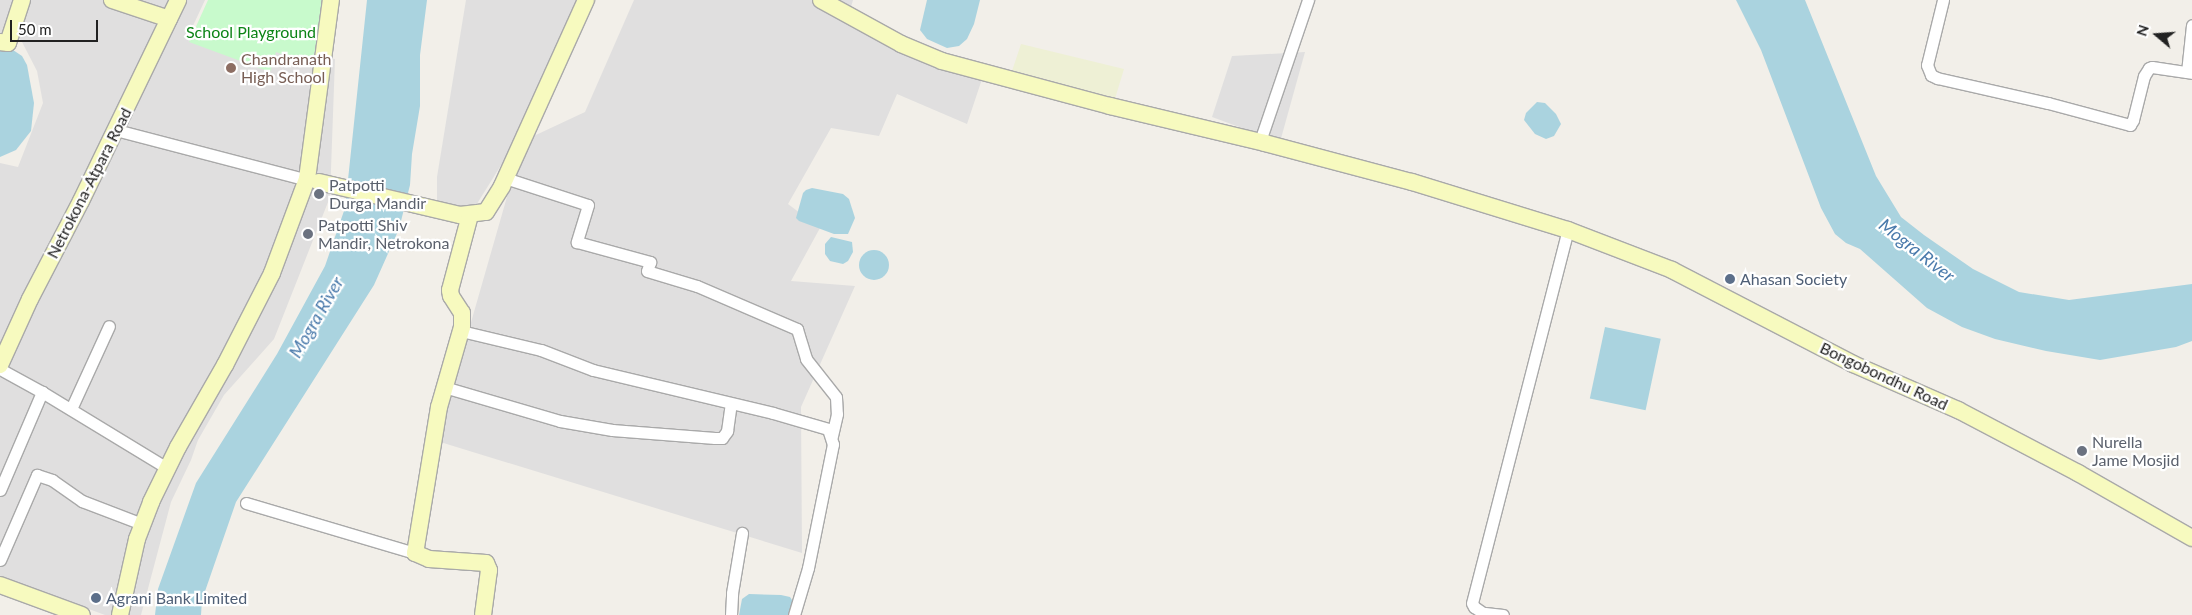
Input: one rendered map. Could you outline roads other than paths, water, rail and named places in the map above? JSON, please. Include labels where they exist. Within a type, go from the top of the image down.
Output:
[{"type":"street","points":[[0,42],[8,43],[22,0]]},
{"type":"street","points":[[112,0],[169,19]]},
{"type":"street","name":"Netrokona-Atpara Road","points":[[0,367],[30,299],[116,130],[178,0]]},
{"type":"street","points":[[120,615],[142,524],[167,468],[272,273],[313,181],[331,0]]},
{"type":"street","points":[[116,130],[313,181],[423,206],[470,215],[486,212],[505,178],[586,0]]},
{"type":"street","name":"Bongobondhu Road","points":[[821,0],[901,44],[942,61],[1110,106],[1260,141],[1412,182],[1568,230],[1672,270],[1853,364],[1958,410],[2078,473],[2192,538]]},
{"type":"street","points":[[1260,141],[1308,0]]},
{"type":"street","points":[[1943,0],[1927,65],[1931,76],[2048,103],[2130,125],[2133,120],[2144,76],[2149,68],[2190,72],[2192,25]]},
{"type":"street","points":[[505,178],[588,205],[576,242],[650,262],[647,271],[697,286],[797,329],[806,359],[836,398],[837,414],[832,436],[833,444],[810,559],[794,615]]},
{"type":"street","points":[[415,553],[428,482],[433,439],[444,387],[461,331],[462,313],[451,296],[450,290],[470,215]]},
{"type":"street","points":[[1503,615],[1486,614],[1474,607],[1472,603],[1568,230]]},
{"type":"street","points":[[71,409],[109,326]]},
{"type":"street","points":[[461,331],[541,350],[593,370],[660,385],[822,427],[828,429],[832,436]]},
{"type":"street","points":[[0,367],[167,468]]},
{"type":"street","points":[[444,387],[560,421],[612,430],[716,438],[722,438],[727,431],[732,404]]},
{"type":"street","points":[[0,490],[42,392]]},
{"type":"street","points":[[0,560],[37,474],[52,480],[82,501],[142,524]]},
{"type":"street","points":[[246,504],[415,553],[429,559],[486,563],[489,570],[483,615]]},
{"type":"street","points":[[732,615],[732,592],[742,533]]},
{"type":"street","points":[[0,585],[82,615]]},
{"type":"water","name":"Mogra River","points":[[367,0],[427,0],[420,55],[420,106],[412,154],[410,185],[399,229],[374,285],[236,502],[202,600],[201,615],[155,615],[158,589],[196,483],[277,354],[325,266],[345,208]]},
{"type":"water","points":[[927,0],[980,0],[974,24],[967,39],[959,46],[947,48],[927,39],[920,30]]},
{"type":"water","name":"Mogra River","points":[[1736,0],[1805,0],[1876,176],[1901,217],[1924,235],[1973,269],[2019,292],[2069,300],[2192,284],[2192,341],[2176,347],[2100,360],[2046,351],[1995,339],[1962,327],[1927,308],[1860,249],[1846,243],[1835,234],[1821,208],[1761,50]]},
{"type":"water","points":[[0,48],[13,50],[22,56],[27,65],[34,103],[31,131],[16,150],[0,157]]},
{"type":"water","points":[[1537,102],[1545,103],[1556,114],[1561,124],[1554,136],[1546,139],[1535,134],[1524,120],[1526,113]]},
{"type":"water","points":[[812,188],[843,194],[849,199],[855,218],[848,234],[834,234],[799,221],[796,218],[803,193]]},
{"type":"water","points":[[831,237],[852,242],[853,252],[848,261],[843,264],[830,261],[825,254],[825,244]]},
{"type":"water","points":[[874,250],[885,254],[889,265],[885,276],[874,280],[863,276],[859,265],[863,254]]},
{"type":"water","points":[[1605,327],[1661,339],[1646,410],[1590,398]]},
{"type":"water","points":[[749,594],[790,597],[792,600],[792,615],[739,615],[742,599]]},
{"type":"place","name":"Chandranath High School","points":[[231,68]]},
{"type":"place","name":"Patpotti Durga Mandir","points":[[319,194]]},
{"type":"place","name":"Patpotti Shiv Mandir, Netrokona","points":[[308,234]]},
{"type":"place","name":"Ahasan Society","points":[[1730,279]]},
{"type":"place","name":"Nurella Jame Mosjid","points":[[2082,451]]},
{"type":"place","name":"Agrani Bank Limited","points":[[96,598]]},
{"type":"park label","name":"School Playground","points":[[251,32]]}]
